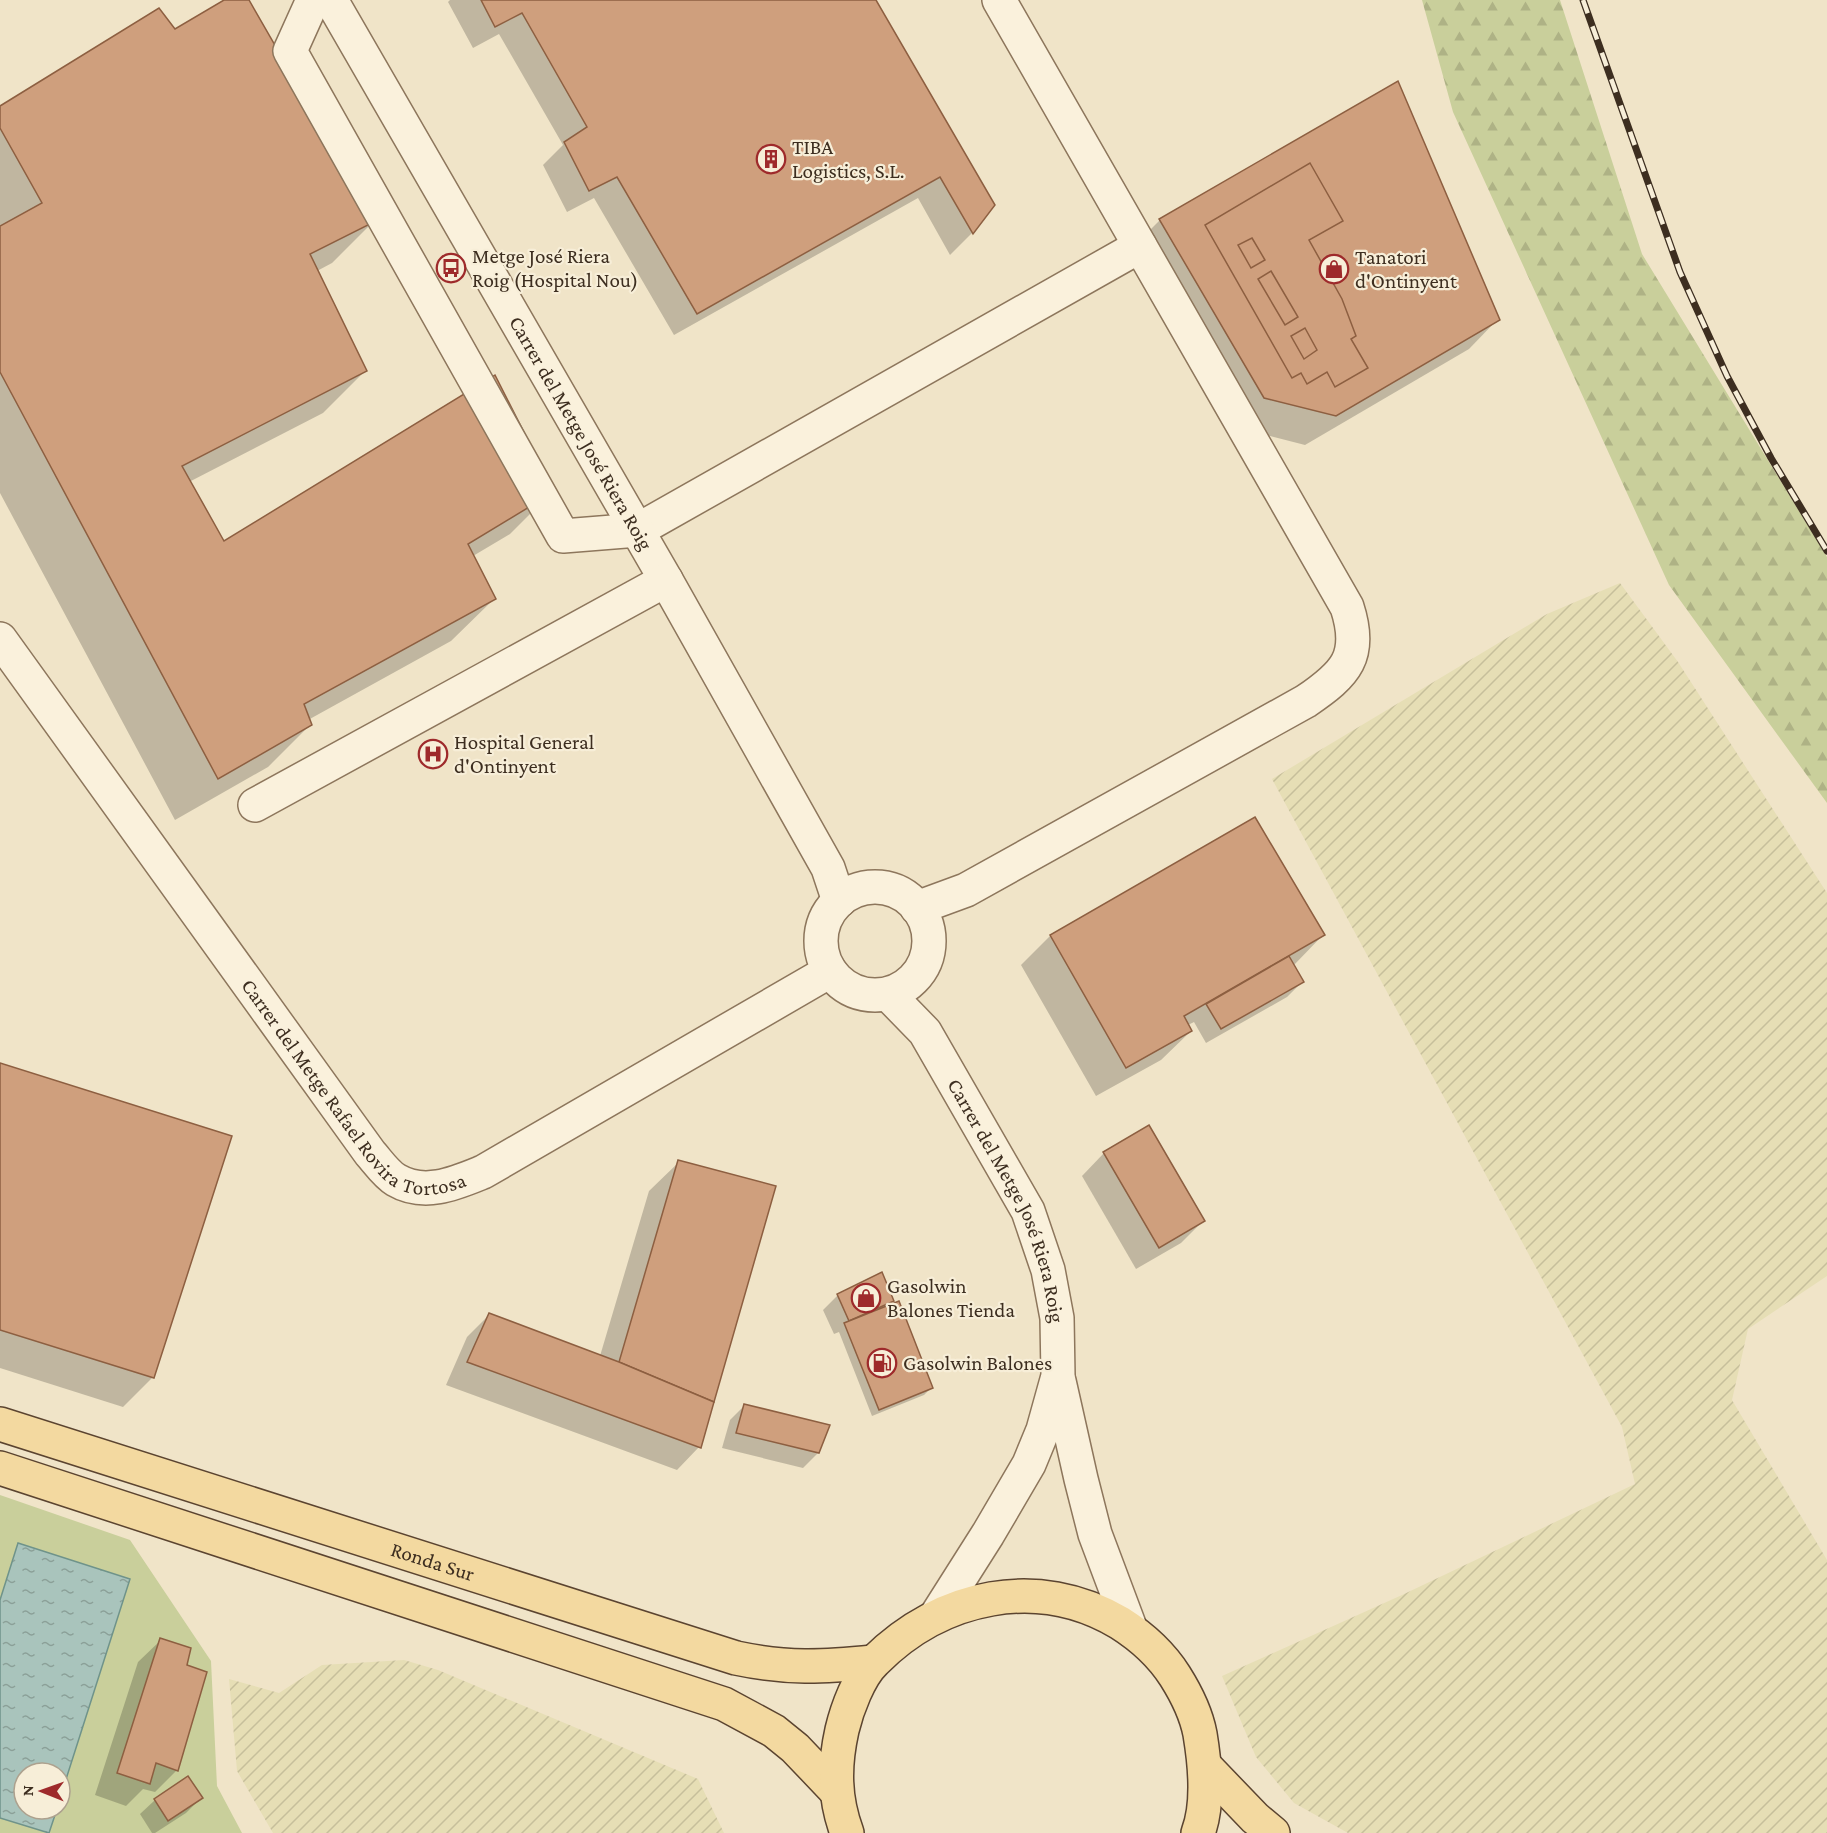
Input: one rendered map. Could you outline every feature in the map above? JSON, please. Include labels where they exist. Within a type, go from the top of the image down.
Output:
[{"type":"main road","name":"Ronda Sur","points":[[0,1424],[736,1658],[770,1665],[799,1667],[873,1662]]},
{"type":"main road","points":[[0,1468],[724,1704],[774,1731],[795,1748],[836,1791]]},
{"type":"main road","points":[[847,1833],[836,1791],[837,1754],[845,1720],[855,1693],[873,1662],[912,1631],[936,1616],[960,1606],[1020,1595],[1078,1603],[1102,1613],[1131,1630],[1155,1650],[1186,1693],[1197,1719],[1205,1766],[1203,1822],[1198,1833]]},
{"type":"main road","points":[[1205,1766],[1255,1818],[1274,1833]]},
{"type":"street","points":[[313,0],[290,51],[563,536],[638,530],[1140,246]]},
{"type":"street","name":"Carrer del Metge José Riera Roig","points":[[331,0],[638,530],[828,868],[846,896]]},
{"type":"street","points":[[921,915],[1306,701],[1341,674],[1350,658],[1353,646],[1354,627],[1347,607],[999,0]]},
{"type":"street","points":[[255,806],[666,580]]},
{"type":"street","name":"Carrer del Metge Rafael Rovira Tortosa","points":[[0,639],[370,1153],[395,1180],[409,1186],[435,1188],[483,1172],[830,971]]},
{"type":"street","points":[[871,887],[888,889],[904,896],[921,915],[929,940],[926,957],[918,973],[900,986],[870,995],[853,991],[837,980],[826,966],[821,949],[821,931],[828,915],[846,896],[871,887]]},
{"type":"street","name":"Carrer del Metge José Riera Roig","points":[[900,986],[1028,1211],[1048,1270],[1057,1318],[1058,1376]]},
{"type":"street","points":[[936,1616],[1029,1464],[1043,1430],[1058,1376]]},
{"type":"street","points":[[1058,1376],[1095,1534],[1131,1630]]},
{"type":"shaded area","points":[[1620,583],[1678,662],[1827,893],[1827,1276],[1748,1329],[1732,1400],[1827,1560],[1827,1833],[1348,1833],[1294,1803],[1256,1757],[1222,1676],[1402,1595],[1635,1484],[1622,1427],[1272,779],[1547,614]]},
{"type":"shaded area","points":[[404,1660],[438,1670],[698,1779],[724,1833],[273,1833],[237,1771],[229,1679],[279,1693],[322,1665]]},
{"type":"green space","points":[[1422,0],[1560,0],[1642,254],[1827,557],[1827,803],[1669,585],[1453,112]]},
{"type":"green space","points":[[0,1495],[130,1540],[211,1661],[217,1786],[242,1833],[0,1833]]},
{"type":"water","points":[[18,1543],[130,1579],[72,1761],[12,1761],[12,1821],[53,1821],[49,1833],[0,1818],[0,1600]]},
{"type":"building","points":[[224,0],[249,0],[376,221],[310,254],[367,371],[182,466],[224,541],[495,375],[554,492],[468,544],[496,599],[304,704],[312,725],[218,779],[0,372],[0,226],[42,203],[0,128],[0,106],[159,8],[175,29]]},
{"type":"building","name":"TIBA Logistics, S.L.","points":[[481,0],[876,0],[995,205],[973,234],[940,177],[697,314],[617,177],[589,191],[564,142],[587,127],[522,13],[495,27]]},
{"type":"building","name":"Tanatori d'Ontinyent","points":[[1398,81],[1500,320],[1336,416],[1264,398],[1159,219]]},
{"type":"building","points":[[1310,163],[1343,221],[1309,240],[1342,299],[1356,336],[1351,339],[1368,368],[1335,387],[1327,372],[1307,384],[1301,373],[1292,378],[1205,225]],"holes":[[[1252,238],[1265,260],[1251,268],[1238,245]],[[1271,271],[1298,317],[1285,325],[1258,279]],[[1305,328],[1317,350],[1304,359],[1291,336]]]},
{"type":"building","points":[[1255,817],[1325,935],[1184,1016],[1192,1031],[1126,1068],[1050,935]]},
{"type":"building","points":[[1289,956],[1304,982],[1221,1029],[1206,1004]]},
{"type":"building","points":[[0,1063],[232,1136],[154,1378],[0,1330]]},
{"type":"building","points":[[1149,1125],[1205,1221],[1159,1248],[1103,1152]]},
{"type":"building","points":[[678,1160],[776,1186],[714,1402],[619,1362]]},
{"type":"building","name":"Gasolwin Balones Tienda","points":[[882,1272],[894,1301],[849,1321],[837,1294]]},
{"type":"building","points":[[899,1301],[933,1388],[879,1410],[844,1323]]},
{"type":"building","points":[[489,1313],[619,1362],[714,1402],[701,1448],[467,1362]]},
{"type":"building","points":[[744,1404],[830,1425],[819,1453],[736,1433]]},
{"type":"building","points":[[160,1638],[191,1648],[187,1665],[207,1672],[178,1771],[156,1763],[150,1784],[117,1773]]},
{"type":"building","points":[[188,1776],[203,1798],[168,1821],[154,1799]]},
{"type":"railway","points":[[1583,0],[1680,272],[1727,376],[1771,458],[1827,551]]},
{"type":"place","name":"TIBA Logistics, S.L.","points":[[771,159]]},
{"type":"place","name":"Metge José Riera Roig (Hospital Nou)","points":[[451,268]]},
{"type":"place","name":"Tanatori d'Ontinyent","points":[[1334,269]]},
{"type":"place","name":"Hospital General d'Ontinyent","points":[[433,754]]},
{"type":"place","name":"Gasolwin Balones Tienda","points":[[866,1298]]},
{"type":"place","name":"Gasolwin Balones","points":[[882,1363]]}]
